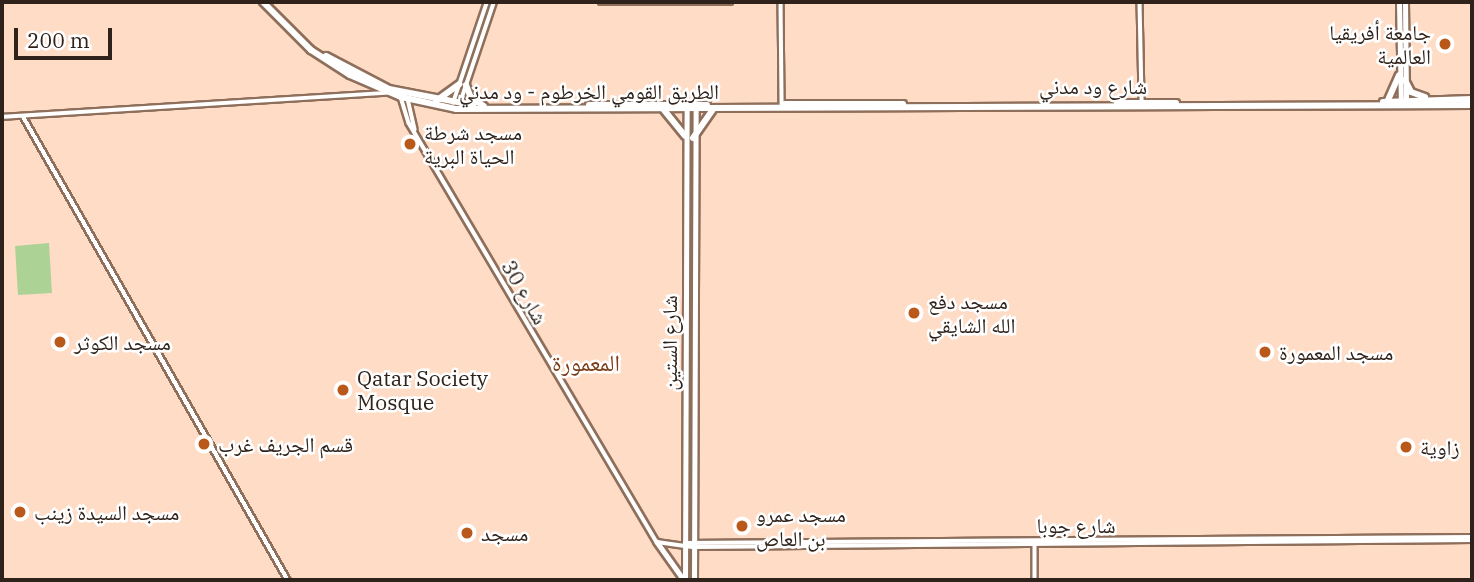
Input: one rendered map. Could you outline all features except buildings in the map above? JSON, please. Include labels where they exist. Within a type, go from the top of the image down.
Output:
[{"type":"highway","name":"الطريق القومي الخرطوم - ود مدني","points":[[265,2],[311,50],[389,93],[405,98],[470,110],[662,110],[687,107]]},
{"type":"highway","name":"الطريق القومي الخرطوم - ود مدني","points":[[265,2],[343,66],[436,101],[484,106],[738,108]]},
{"type":"highway","points":[[1384,102],[1395,95],[1399,75]]},
{"type":"highway","points":[[1405,80],[1417,96],[1472,101]]},
{"type":"highway","points":[[436,101],[462,84],[471,98],[484,106]]},
{"type":"highway","name":"شارع ود مدني","points":[[738,108],[1472,101]]},
{"type":"highway","name":"شارع ود مدني","points":[[714,107],[782,104],[1404,103]]},
{"type":"highway","points":[[693,142],[714,107]]},
{"type":"highway","points":[[662,110],[678,120],[685,136]]},
{"type":"main road","points":[[1399,2],[1405,80],[1404,103]]},
{"type":"main road","points":[[1404,103],[1399,75],[1405,2]]},
{"type":"main road","name":"شارع الستين","points":[[685,580],[687,107]]},
{"type":"main road","name":"شارع الستين","points":[[694,580],[692,153],[695,107]]},
{"type":"main road","points":[[685,146],[693,142]]},
{"type":"main road","points":[[685,153],[692,153]]},
{"type":"main road","points":[[684,339],[692,339]]},
{"type":"main road","points":[[684,348],[692,348]]},
{"type":"main road","points":[[657,542],[685,580]]},
{"type":"street","points":[[456,104],[487,2]]},
{"type":"street","points":[[462,84],[495,2]]},
{"type":"street","points":[[601,2],[730,2]]},
{"type":"street","points":[[780,2],[782,104]]},
{"type":"street","points":[[1140,2],[1142,105]]},
{"type":"street","points":[[2,117],[389,93]]},
{"type":"street","name":"شارع 30","points":[[405,98],[415,131],[657,542]]},
{"type":"street","points":[[23,116],[288,580]]},
{"type":"street","name":"شارع جوبا","points":[[694,545],[1472,539]]},
{"type":"street","points":[[657,542],[694,545]]},
{"type":"street","points":[[1035,542],[1035,580]]},
{"type":"green space","points":[[49,243],[52,293],[18,295],[15,246]]},
{"type":"place","name":"جامعة أفريقيا العالمية","points":[[1445,44]]},
{"type":"place","name":"مسجد شرطة الحياة البرية","points":[[410,144]]},
{"type":"place","name":"مسجد دفع الله الشايقي","points":[[914,313]]},
{"type":"place","name":"مسجد الكوثر","points":[[60,342]]},
{"type":"place","name":"مسجد المعمورة","points":[[1265,352]]},
{"type":"place","name":"Qatar Society Mosque","points":[[343,390]]},
{"type":"place","name":"قسم الجريف غرب","points":[[204,444]]},
{"type":"place","name":"زاوية","points":[[1406,447]]},
{"type":"place","name":"مسجد السيدة زينب","points":[[20,512]]},
{"type":"place","name":"مسجد عمرو بن العاص","points":[[742,526]]},
{"type":"place","name":"مسجد","points":[[467,533]]},
{"type":"district","name":"المعمورة","points":[[586,362]]}]
